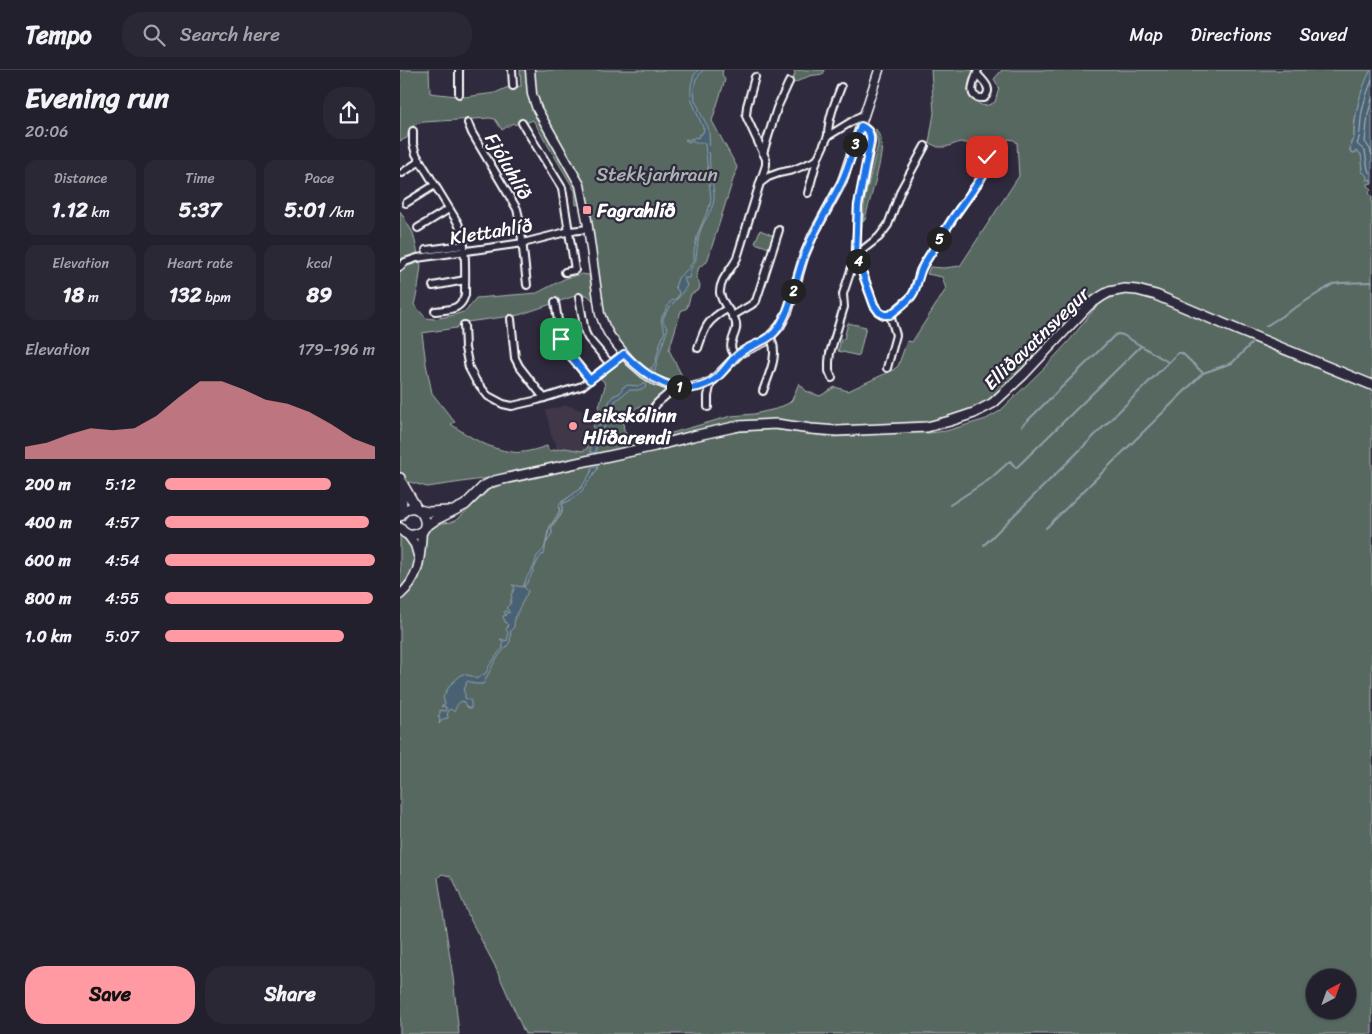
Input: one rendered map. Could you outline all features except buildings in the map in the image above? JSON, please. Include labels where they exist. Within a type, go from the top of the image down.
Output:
[{"type":"main road","name":"Elliðavatnsvegur","points":[[403,531],[417,534],[435,520],[465,505],[484,486],[494,481],[655,446],[726,428],[776,424],[837,431],[927,427],[962,417],[986,408],[1002,396],[1097,298],[1109,292],[1125,289],[1156,295],[1372,384]]},
{"type":"main road","points":[[400,479],[418,510],[424,516],[423,529]]},
{"type":"main road","points":[[400,479],[400,515]]},
{"type":"main road","points":[[400,515],[407,509],[428,512],[454,511]]},
{"type":"street","points":[[459,70],[459,94]]},
{"type":"street","points":[[512,70],[513,86]]},
{"type":"street","points":[[530,70],[532,94],[537,110],[580,185],[600,314],[605,327],[624,354],[645,374],[654,380],[673,386],[689,388],[711,382],[736,356],[764,342],[780,326],[788,310],[804,256],[813,235],[842,182],[879,70]]},
{"type":"street","points":[[736,356],[732,352],[731,346],[736,321],[727,309],[720,293],[725,274],[733,266],[737,258],[766,165],[766,159],[746,116],[755,77]]},
{"type":"street","points":[[763,153],[777,108],[788,82]]},
{"type":"street","points":[[808,192],[817,160],[828,136],[830,120],[841,87]]},
{"type":"street","points":[[828,136],[864,114]]},
{"type":"street","name":"Fjóluhlíð","points":[[468,123],[472,134],[517,209],[523,243],[527,285]]},
{"type":"street","points":[[522,123],[562,188],[576,270],[565,272]]},
{"type":"street","points":[[832,378],[829,371],[830,353],[844,307],[843,294],[856,255],[858,206],[871,136],[867,129],[861,126]]},
{"type":"street","points":[[413,131],[413,144],[420,161],[458,223],[462,232],[464,248],[465,295],[460,305],[456,308],[435,311]]},
{"type":"street","points":[[856,255],[884,232],[901,190],[925,146]]},
{"type":"street","points":[[856,255],[874,305],[879,312],[884,315],[890,315],[911,297],[924,264],[984,173],[987,157]]},
{"type":"street","points":[[760,183],[768,177],[793,170],[817,160]]},
{"type":"street","points":[[402,173],[420,161]]},
{"type":"street","points":[[406,203],[434,185]]},
{"type":"street","points":[[418,228],[449,209]]},
{"type":"street","name":"Klettahlíð","points":[[400,267],[405,262],[411,260],[464,248],[523,243],[588,229]]},
{"type":"street","points":[[732,316],[756,301],[779,230]]},
{"type":"street","points":[[426,250],[464,248]]},
{"type":"street","points":[[433,286],[465,280]]},
{"type":"street","points":[[579,297],[585,332],[610,364]]},
{"type":"street","points":[[554,302],[562,345],[590,380]]},
{"type":"street","points":[[698,348],[711,319],[727,309]]},
{"type":"street","points":[[887,368],[896,335],[890,315]]},
{"type":"street","points":[[510,319],[515,358],[518,366],[544,398]]},
{"type":"street","points":[[464,324],[465,348],[469,368],[476,381],[488,396],[503,404],[512,406],[582,386],[624,354]]},
{"type":"street","points":[[763,391],[775,353],[774,344],[770,336]]},
{"type":"street","points":[[708,407],[711,382]]},
{"type":"street","points":[[652,414],[652,408],[672,391],[673,386]]},
{"type":"street","points":[[400,595],[416,575],[423,529]]},
{"type":"street","points":[[403,531],[415,545],[419,561]]},
{"type":"shaded area","name":"Leikskólinn Hlíðarendi","points":[[567,405],[601,417],[587,449],[582,451],[565,448],[556,449],[556,443],[551,435],[546,410]]},
{"type":"green space","points":[[400,70],[429,70],[430,93],[465,97],[495,93],[506,88],[521,86],[520,70],[527,70],[528,84],[574,181],[581,203],[576,205],[575,191],[533,120],[526,123],[520,121],[515,125],[513,123],[502,130],[495,119],[490,118],[424,122],[412,127],[407,138],[400,141]]},
{"type":"green space","name":"Stekkjarhraun","points":[[533,70],[723,70],[722,74],[725,80],[712,121],[737,167],[707,262],[699,267],[696,277],[700,285],[699,290],[691,294],[687,308],[681,311],[669,350],[686,384],[669,381],[667,388],[669,389],[664,394],[648,407],[638,407],[628,415],[623,425],[628,437],[633,441],[644,441],[731,416],[754,414],[776,409],[792,400],[799,383],[806,391],[820,396],[835,387],[848,391],[898,366],[907,341],[912,342],[946,289],[942,277],[927,274],[930,267],[960,266],[1019,176],[1017,143],[1014,140],[1009,139],[983,146],[960,142],[946,147],[938,147],[929,143],[934,113],[931,70],[976,70],[970,92],[977,102],[986,105],[995,102],[999,88],[994,79],[1002,70],[1371,70],[1358,105],[1354,137],[1351,142],[1350,151],[1354,153],[1358,151],[1361,154],[1363,169],[1361,172],[1372,183],[1368,184],[1368,186],[1371,188],[1369,193],[1372,197],[1372,382],[1140,289],[1098,299],[1059,344],[998,406],[983,414],[957,422],[845,431],[773,423],[517,474],[427,487],[410,482],[400,485],[400,211],[413,233],[421,266],[414,305],[426,318],[434,319],[466,311],[476,298],[537,293],[566,278],[582,274],[589,275],[595,302],[587,295],[578,295],[519,315],[467,322],[462,323],[456,328],[422,333],[432,393],[455,422],[451,424],[480,442],[512,452],[525,452],[547,446],[549,451],[565,448],[582,451],[587,449],[605,386],[600,378],[601,375],[624,358],[603,313],[582,180],[541,111],[534,92]]},
{"type":"green space","points":[[794,70],[825,70],[823,74],[809,76],[790,85],[795,74]]},
{"type":"green space","points":[[876,129],[881,139],[881,156],[863,222],[865,198],[878,144],[875,135]]},
{"type":"green space","points":[[760,230],[774,236],[769,248],[755,243]]},
{"type":"green space","points":[[1127,294],[1154,299],[1372,387],[1372,1034],[525,1034],[494,964],[469,917],[455,883],[450,876],[442,874],[438,878],[453,977],[459,1034],[400,1034],[400,533],[433,524],[452,522],[458,519],[490,489],[501,485],[599,461],[733,432],[772,429],[833,437],[902,432],[929,433],[946,431],[986,419],[1000,411],[1046,366],[1070,340],[1095,308],[1104,301]],"holes":[[[592,468],[597,469],[582,489],[569,501],[562,504],[561,515],[553,524],[552,533],[546,542],[547,534],[559,511],[560,503],[584,485]]]},
{"type":"green space","points":[[848,323],[866,327],[859,356],[838,351],[841,339],[844,339]]},
{"type":"water","points":[[698,70],[703,70],[696,79],[694,88],[695,101],[708,127],[710,170],[714,200],[700,232],[696,259],[689,278],[684,278],[687,286],[663,318],[663,322],[668,328],[655,371],[650,368],[655,363],[665,331],[661,321],[662,317],[670,302],[677,298],[679,292],[675,287],[678,278],[689,268],[694,260],[698,233],[711,199],[705,144],[685,140],[698,138],[704,130],[691,97],[692,81]]},
{"type":"water","points":[[1371,70],[1372,182],[1370,179],[1366,180],[1368,177],[1361,172],[1363,169],[1361,154],[1356,151],[1353,153],[1349,150],[1351,150],[1350,147],[1354,139],[1356,113],[1361,94]]},
{"type":"water","points":[[646,384],[645,388],[629,390],[615,401],[611,416],[605,423],[601,437],[597,441],[596,453],[590,452],[591,441],[605,416],[613,396],[620,393],[623,387]]},
{"type":"water","points":[[593,467],[598,468],[581,492],[562,504],[561,513],[552,525],[552,533],[546,543],[544,555],[542,554],[539,558],[524,587],[528,591],[517,613],[514,627],[511,630],[510,642],[495,661],[483,684],[475,684],[468,681],[466,683],[463,691],[465,698],[471,701],[471,709],[463,701],[457,705],[454,712],[451,709],[447,711],[448,718],[443,719],[439,724],[440,718],[438,716],[440,710],[446,710],[446,707],[441,706],[445,704],[443,697],[450,685],[462,674],[476,679],[486,673],[503,648],[503,641],[500,639],[507,641],[508,632],[506,630],[508,625],[503,616],[506,615],[504,612],[506,611],[509,613],[506,608],[510,604],[511,595],[515,588],[512,585],[523,587],[537,556],[544,549],[550,527],[560,511],[559,505],[581,488]]},
{"type":"waterway","points":[[1266,326],[1333,284],[1372,282]]},
{"type":"waterway","points":[[1022,426],[1115,335],[1123,335],[1168,362]]},
{"type":"waterway","points":[[1046,528],[1203,373],[1232,363],[1251,344]]},
{"type":"waterway","points":[[950,505],[990,479],[1010,461],[1016,468],[1141,346]]},
{"type":"waterway","points":[[984,545],[1178,353],[1182,353],[1203,373]]},
{"type":"place","name":"Fagrahlíð","points":[[587,210]]},
{"type":"place","name":"Leikskólinn Hlíðarendi","points":[[573,426]]},
{"type":"route","points":[[561,339],[562,345],[590,380],[624,354],[654,380],[673,386],[689,388],[711,382],[740,353],[764,342],[780,326],[788,310],[804,256],[822,216],[842,182],[861,126],[867,129],[871,136],[858,206],[856,255],[876,309],[884,315],[890,315],[911,297],[924,264],[984,173],[987,157]]}]
